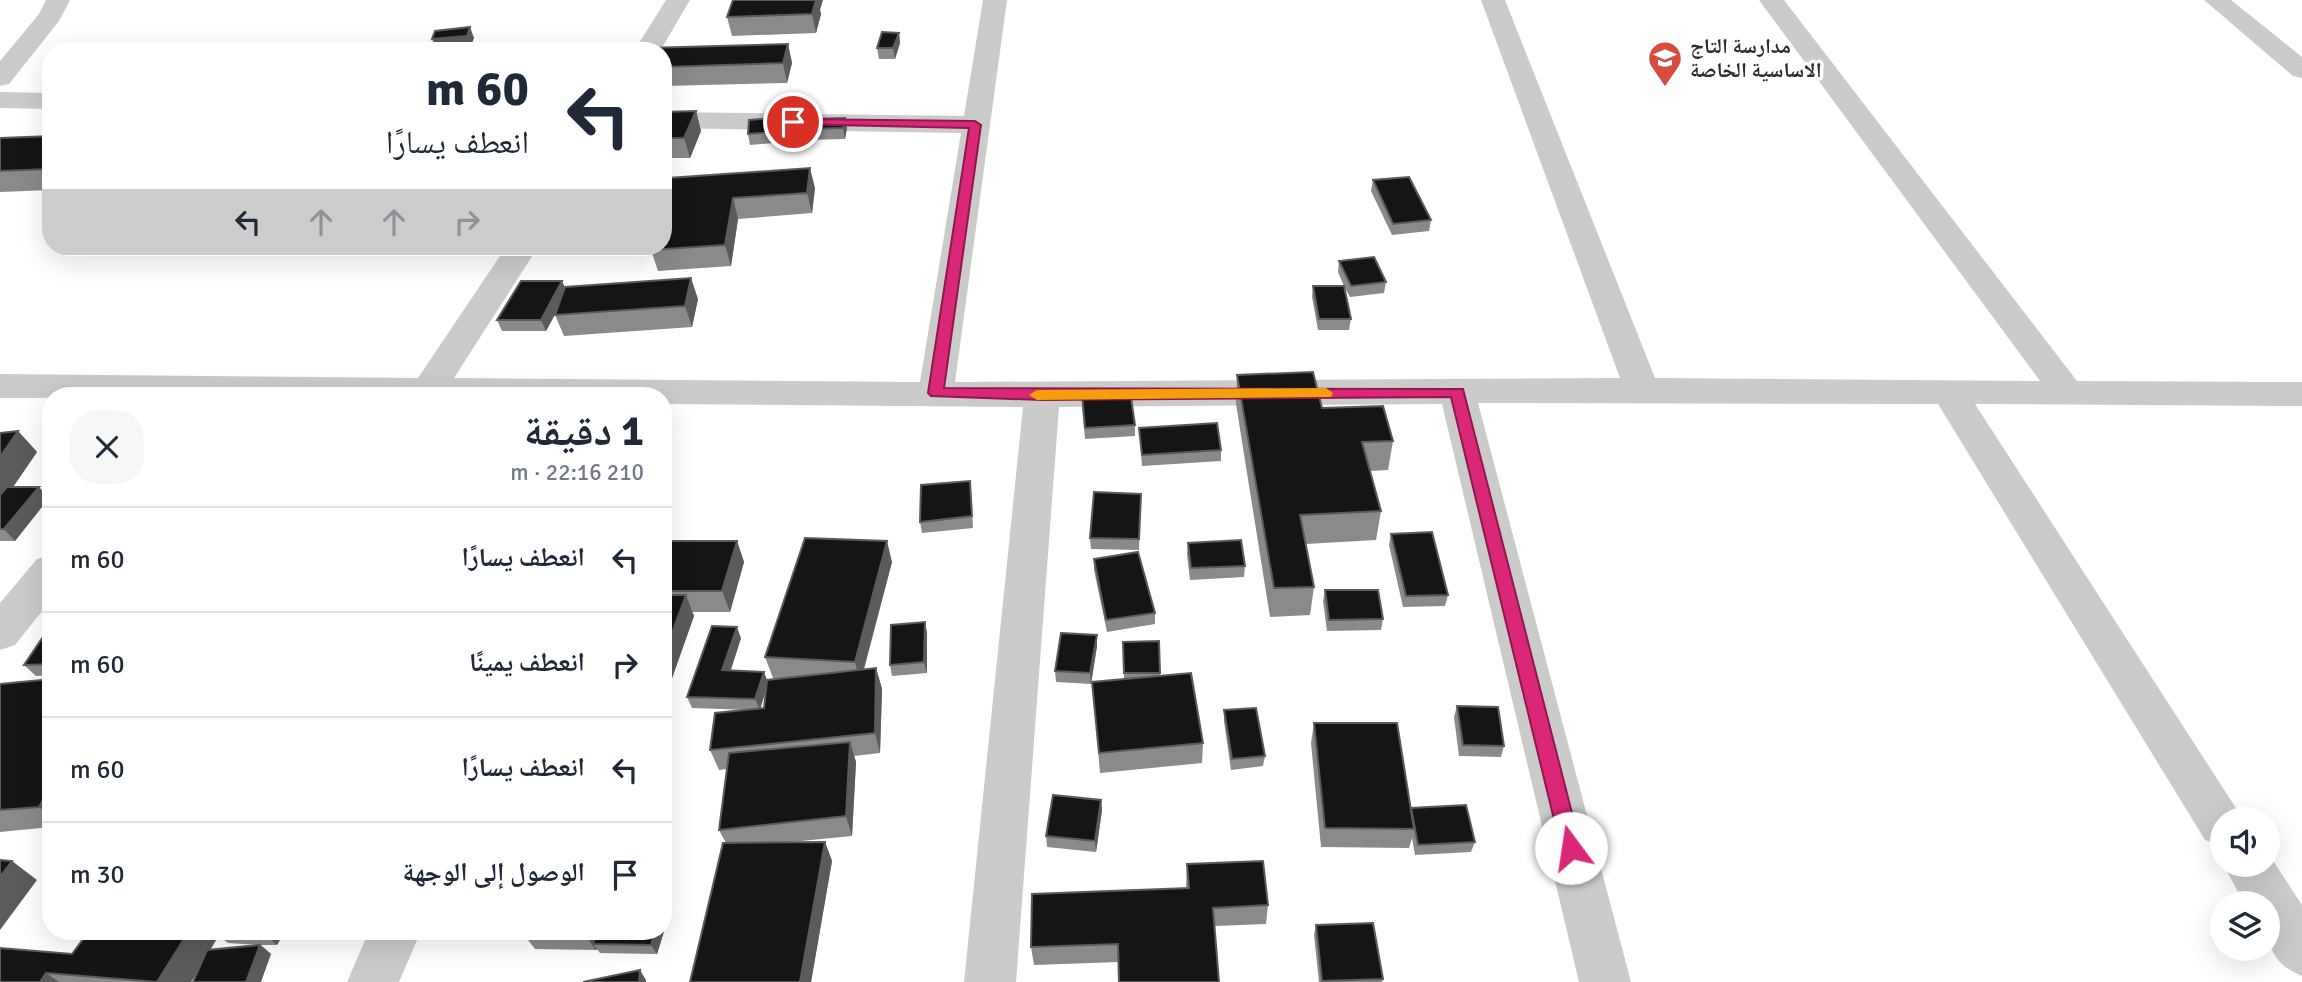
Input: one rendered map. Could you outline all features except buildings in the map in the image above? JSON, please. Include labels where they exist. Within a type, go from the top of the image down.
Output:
[{"type":"street","points":[[0,78],[50,16],[58,0]]},
{"type":"street","points":[[652,42],[678,0]]},
{"type":"street","points":[[936,393],[995,0]]},
{"type":"street","points":[[1493,0],[1642,390]]},
{"type":"street","points":[[1771,0],[2067,392]]},
{"type":"street","points":[[2216,0],[2302,70]]},
{"type":"street","points":[[0,100],[42,101]]},
{"type":"street","points":[[672,120],[975,125]]},
{"type":"street","points":[[430,387],[516,256]]},
{"type":"street","points":[[0,386],[42,387]]},
{"type":"street","points":[[672,394],[936,393],[1042,396],[1642,390],[2302,394]]},
{"type":"street","points":[[1949,392],[2211,807]]},
{"type":"street","points":[[1457,393],[1605,982]]},
{"type":"street","points":[[990,982],[1042,396]]},
{"type":"street","points":[[0,633],[42,581]]},
{"type":"street","points":[[2255,877],[2302,951]]},
{"type":"street","points":[[373,982],[391,940]]},
{"type":"slow traffic","points":[[1037,395],[1326,393]]},
{"type":"place","name":"مدارسة التاج الاساسية الخاصة","points":[[1665,88]]},
{"type":"route","points":[[793,122],[975,125],[936,393],[1042,396],[1457,393],[1571,848]]}]
